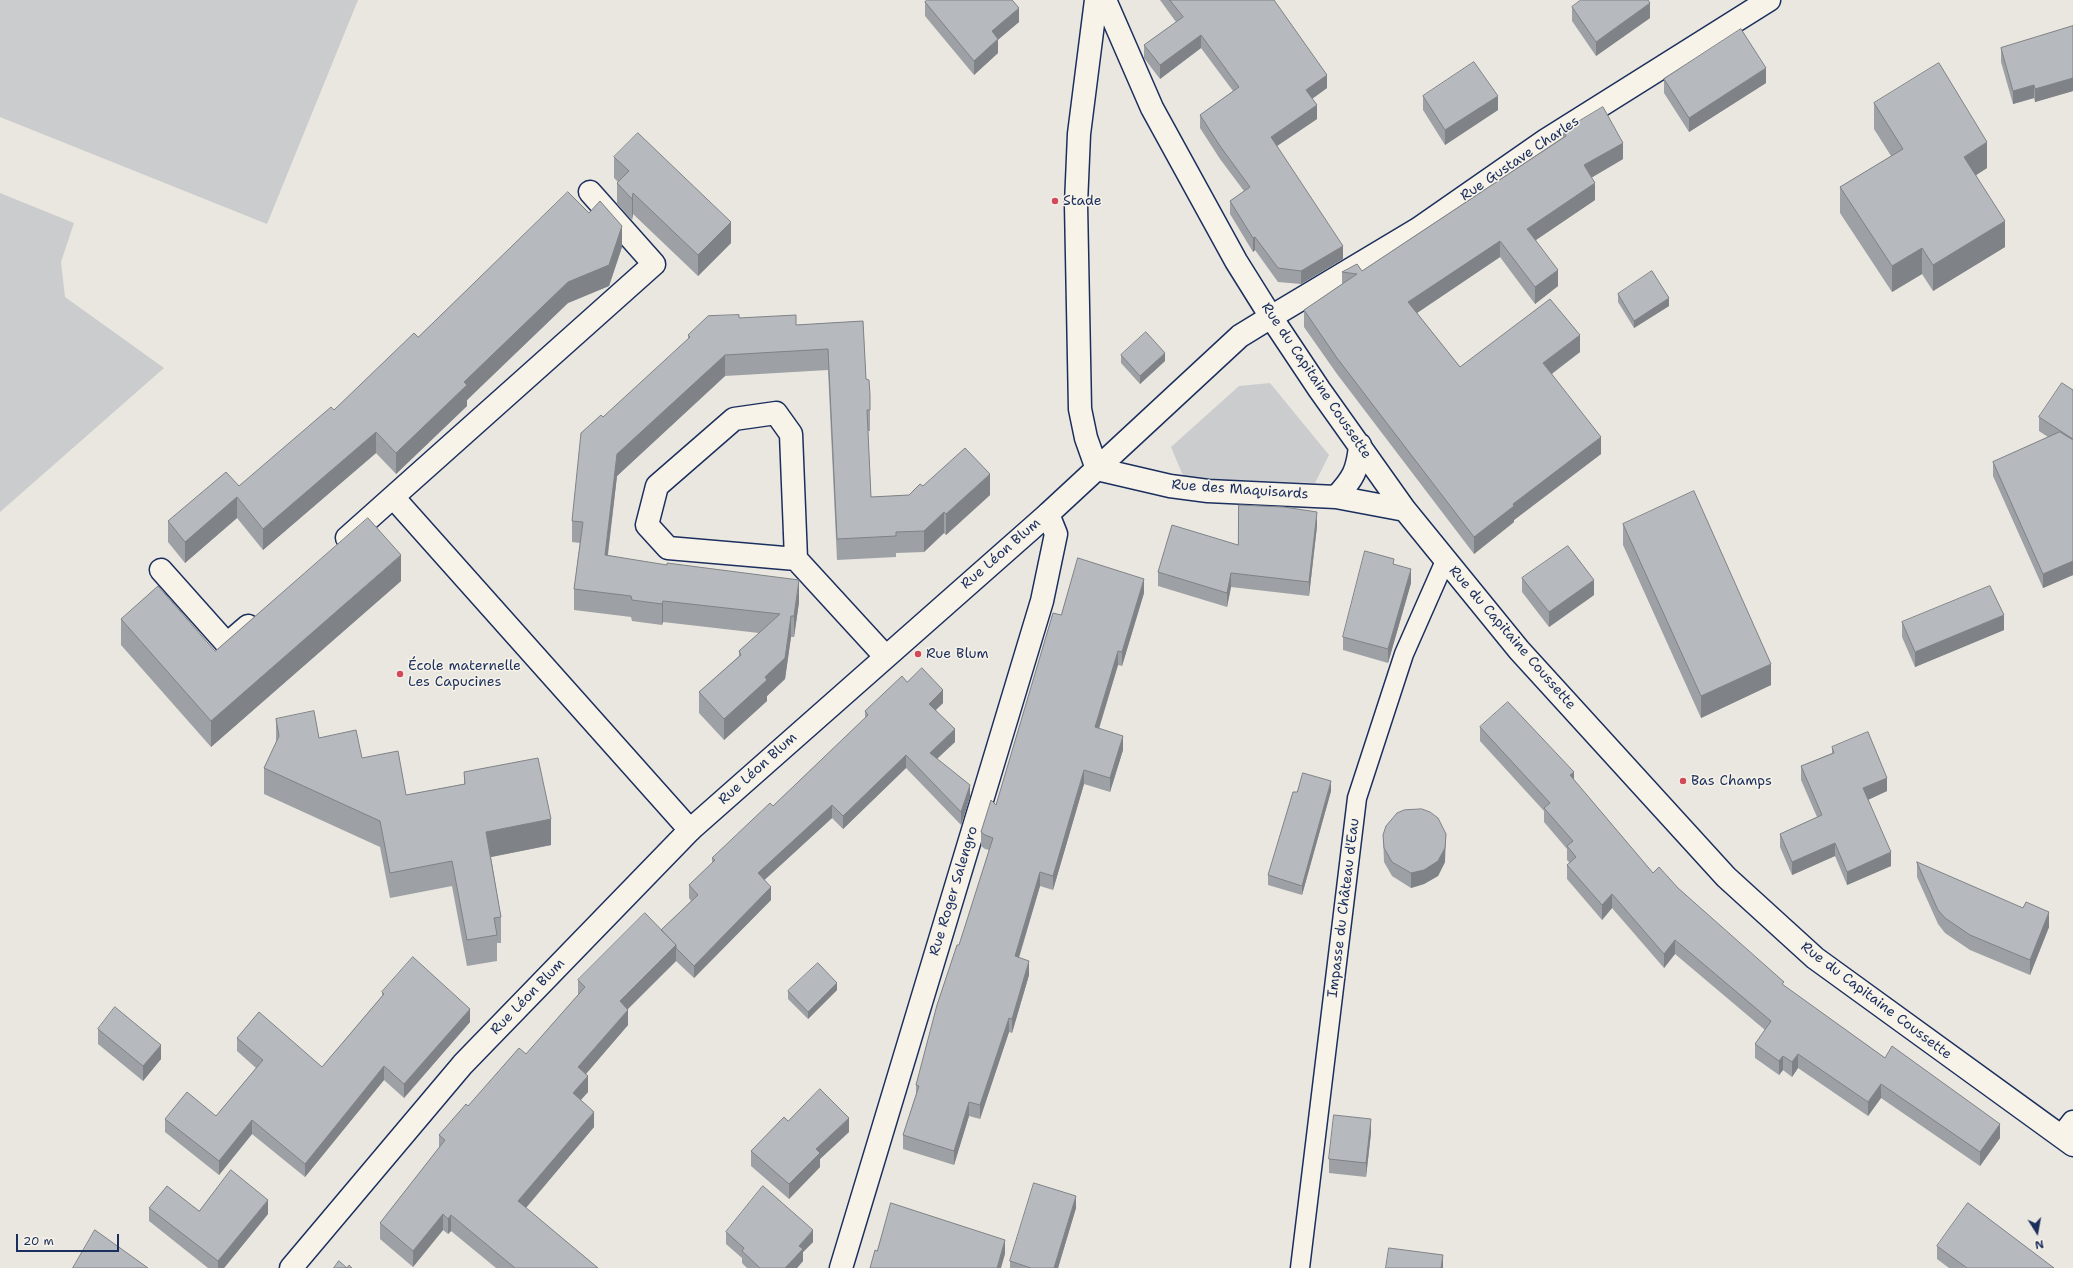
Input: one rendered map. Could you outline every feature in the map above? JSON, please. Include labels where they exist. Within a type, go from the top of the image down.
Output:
[{"type":"street","points":[[1096,0],[1079,134],[1076,204],[1080,409],[1086,438],[1097,469]]},
{"type":"street","name":"Rue du Capitaine Coussette","points":[[1105,0],[1152,108],[1236,261],[1271,317],[1319,389],[1405,510],[1445,561],[1524,655],[1726,877],[1815,958],[2069,1135]]},
{"type":"street","name":"Rue Gustave Charles","points":[[1271,317],[1418,229],[1546,140],[1769,0]]},
{"type":"street","points":[[334,549],[654,264],[590,192]]},
{"type":"street","name":"Rue Léon Blum","points":[[290,1268],[463,1064],[690,830],[885,656],[1048,514],[1240,336],[1271,317]]},
{"type":"street","points":[[796,559],[668,548],[647,525],[657,486],[734,419],[776,413],[791,434],[796,559],[885,656]]},
{"type":"street","points":[[1336,497],[1352,480],[1359,463],[1360,445]]},
{"type":"street","name":"Rue des Maquisards","points":[[1097,469],[1170,486],[1208,491],[1336,497],[1405,510]]},
{"type":"street","points":[[393,497],[690,830]]},
{"type":"street","name":"Rue Roger Salengro","points":[[841,1268],[1042,601],[1056,534],[1048,514]]},
{"type":"street","points":[[161,570],[227,644],[263,612]]},
{"type":"lane","name":"Impasse du Château d'Eau","points":[[1300,1268],[1358,798],[1404,654],[1445,561]]},
{"type":"shaded area","points":[[0,0],[358,0],[267,224],[0,117]]},
{"type":"shaded area","points":[[0,193],[74,223],[61,262],[65,297],[164,368],[0,512]]},
{"type":"shaded area","points":[[1270,383],[1329,455],[1315,483],[1184,478],[1171,447],[1239,386]]},
{"type":"building","points":[[928,0],[1012,0],[1019,8],[992,31],[998,39],[974,61],[925,2]]},
{"type":"building","points":[[1170,0],[1274,0],[1327,75],[1306,90],[1317,105],[1271,137],[1343,246],[1301,271],[1278,268],[1255,237],[1253,238],[1230,201],[1250,187],[1220,146],[1200,115],[1239,87],[1201,35],[1160,65],[1144,45],[1183,17]]},
{"type":"building","points":[[1581,0],[1648,0],[1650,3],[1596,42],[1572,7]]},
{"type":"building","points":[[2073,26],[2073,78],[2035,89],[2034,85],[2013,91],[2001,48]]},
{"type":"building","points":[[1741,29],[1766,68],[1689,118],[1664,79]]},
{"type":"building","points":[[1474,62],[1498,96],[1445,130],[1423,96]]},
{"type":"building","points":[[1939,63],[1987,142],[1964,157],[2005,221],[1933,265],[1922,248],[1892,266],[1840,187],[1903,149],[1874,103]]},
{"type":"building","points":[[1603,107],[1623,143],[1584,165],[1595,183],[1527,229],[1558,270],[1535,287],[1500,241],[1408,302],[1460,367],[1550,299],[1580,335],[1543,363],[1601,437],[1513,504],[1514,506],[1474,537],[1337,358],[1304,310],[1357,274],[1342,272],[1357,264],[1362,271],[1566,136],[1563,131]]},
{"type":"building","points":[[638,133],[731,222],[698,255],[633,193],[632,199],[617,183],[629,171],[614,157]]},
{"type":"building","points":[[568,192],[589,213],[600,201],[622,226],[609,265],[568,282],[464,382],[467,385],[396,453],[376,432],[263,529],[237,497],[185,542],[168,521],[226,472],[239,486],[331,407],[334,410],[414,333],[418,337]]},
{"type":"building","points":[[1652,271],[1669,298],[1634,321],[1618,294]]},
{"type":"building","points":[[739,315],[739,318],[796,315],[796,325],[863,321],[866,379],[869,380],[870,395],[870,410],[867,410],[871,497],[909,495],[920,484],[923,486],[965,448],[990,474],[946,514],[944,512],[924,531],[896,532],[896,536],[837,539],[828,349],[725,355],[617,454],[605,555],[667,565],[667,563],[799,580],[794,616],[791,616],[785,658],[765,677],[767,680],[724,719],[699,692],[741,655],[739,651],[780,614],[663,601],[662,604],[632,600],[631,596],[574,589],[583,522],[572,521],[581,433],[601,415],[603,417],[690,337],[688,335],[708,316]]},
{"type":"building","points":[[1146,332],[1165,353],[1140,376],[1121,355]]},
{"type":"building","points":[[2062,383],[2073,390],[2073,439],[2039,417]]},
{"type":"building","points":[[2060,432],[2073,440],[2073,561],[2043,574],[1993,462]]},
{"type":"building","points":[[1694,491],[1771,664],[1701,696],[1623,524]]},
{"type":"building","points":[[1239,505],[1284,507],[1317,512],[1309,582],[1231,573],[1227,593],[1158,572],[1172,525],[1238,545]]},
{"type":"building","points":[[368,518],[401,555],[211,721],[121,619],[158,586],[215,651]]},
{"type":"building","points":[[1568,546],[1594,580],[1549,612],[1522,578]]},
{"type":"building","points":[[1365,551],[1394,559],[1393,564],[1411,569],[1388,649],[1343,637]]},
{"type":"building","points":[[1078,558],[1144,579],[1122,652],[1118,651],[1095,727],[1123,736],[1110,778],[1084,770],[1053,876],[1040,872],[1015,956],[1029,961],[1012,1019],[1009,1018],[980,1105],[969,1102],[954,1151],[903,1135],[919,1086],[916,1085],[937,1005],[957,945],[959,945],[993,838],[981,832],[991,800],[996,805],[1053,613],[1061,615]]},
{"type":"building","points":[[1990,586],[2004,615],[1915,652],[1902,622]]},
{"type":"building","points":[[922,668],[943,690],[929,704],[955,729],[930,753],[970,785],[961,812],[906,755],[843,816],[832,805],[758,873],[771,887],[694,966],[661,930],[698,895],[689,885],[715,860],[712,858],[770,803],[773,806],[868,715],[865,711],[902,676],[907,682]]},
{"type":"building","points":[[1508,702],[1574,772],[1570,775],[1653,873],[1659,867],[1678,888],[1784,982],[1782,984],[1885,1058],[1892,1046],[2000,1124],[1980,1152],[1881,1084],[1868,1102],[1798,1054],[1792,1062],[1783,1056],[1779,1061],[1755,1044],[1771,1021],[1675,940],[1664,954],[1612,894],[1602,905],[1567,865],[1576,857],[1567,846],[1573,841],[1544,808],[1550,803],[1480,727]]},
{"type":"building","points":[[314,711],[319,738],[356,730],[362,758],[398,751],[406,795],[465,784],[464,772],[538,758],[551,819],[486,832],[501,917],[494,918],[497,935],[467,940],[452,861],[390,873],[380,821],[264,768],[279,736],[276,719]]},
{"type":"building","points":[[1868,732],[1887,778],[1863,788],[1891,852],[1847,872],[1835,843],[1792,862],[1780,834],[1822,815],[1801,766],[1834,753],[1832,747]]},
{"type":"building","points":[[1303,773],[1331,781],[1302,886],[1268,875],[1293,792],[1297,792]]},
{"type":"building","points":[[1422,809],[1430,812],[1438,818],[1446,834],[1445,848],[1438,861],[1424,870],[1411,873],[1392,862],[1384,848],[1383,835],[1386,826],[1397,813],[1404,810]]},
{"type":"building","points":[[1917,862],[2023,908],[2026,902],[2049,912],[2030,960],[1970,935],[1945,918],[1938,910]]},
{"type":"building","points":[[645,913],[676,945],[620,1001],[628,1010],[578,1067],[588,1076],[573,1093],[594,1112],[518,1201],[598,1268],[515,1268],[451,1215],[448,1219],[443,1214],[413,1251],[380,1223],[445,1140],[439,1135],[466,1104],[468,1106],[519,1048],[526,1054],[585,987],[578,980]]},
{"type":"building","points":[[413,957],[470,1009],[404,1084],[384,1066],[305,1164],[252,1120],[219,1161],[165,1119],[187,1092],[216,1116],[263,1060],[237,1038],[259,1012],[322,1067],[384,994],[382,992]]},
{"type":"building","points":[[818,963],[837,983],[808,1012],[788,991]]},
{"type":"building","points":[[115,1007],[161,1045],[143,1066],[98,1029]]},
{"type":"building","points":[[820,1089],[849,1118],[816,1149],[820,1153],[789,1184],[751,1151],[784,1117],[788,1121]]},
{"type":"building","points":[[1334,1115],[1371,1119],[1366,1163],[1329,1159]]},
{"type":"building","points":[[231,1170],[268,1200],[218,1261],[149,1208],[167,1186],[199,1211]]},
{"type":"building","points":[[1034,1183],[1076,1196],[1054,1268],[1031,1268],[1010,1261]]},
{"type":"building","points":[[763,1186],[813,1230],[799,1246],[803,1249],[785,1268],[760,1268],[742,1251],[744,1248],[726,1232]]},
{"type":"building","points":[[891,1203],[1005,1240],[997,1268],[870,1268],[875,1250],[877,1251]]},
{"type":"building","points":[[1968,1203],[2054,1268],[1967,1268],[1937,1246]]},
{"type":"building","points":[[95,1230],[148,1268],[73,1268]]},
{"type":"building","points":[[1389,1248],[1443,1255],[1441,1268],[1386,1268]]},
{"type":"building","points":[[339,1261],[347,1268],[334,1268]]},
{"type":"place","name":"Stade","points":[[1055,201]]},
{"type":"place","name":"Rue Blum","points":[[918,654]]},
{"type":"place","name":"École maternelle Les Capucines","points":[[400,674]]},
{"type":"place","name":"Bas Champs","points":[[1683,781]]}]
